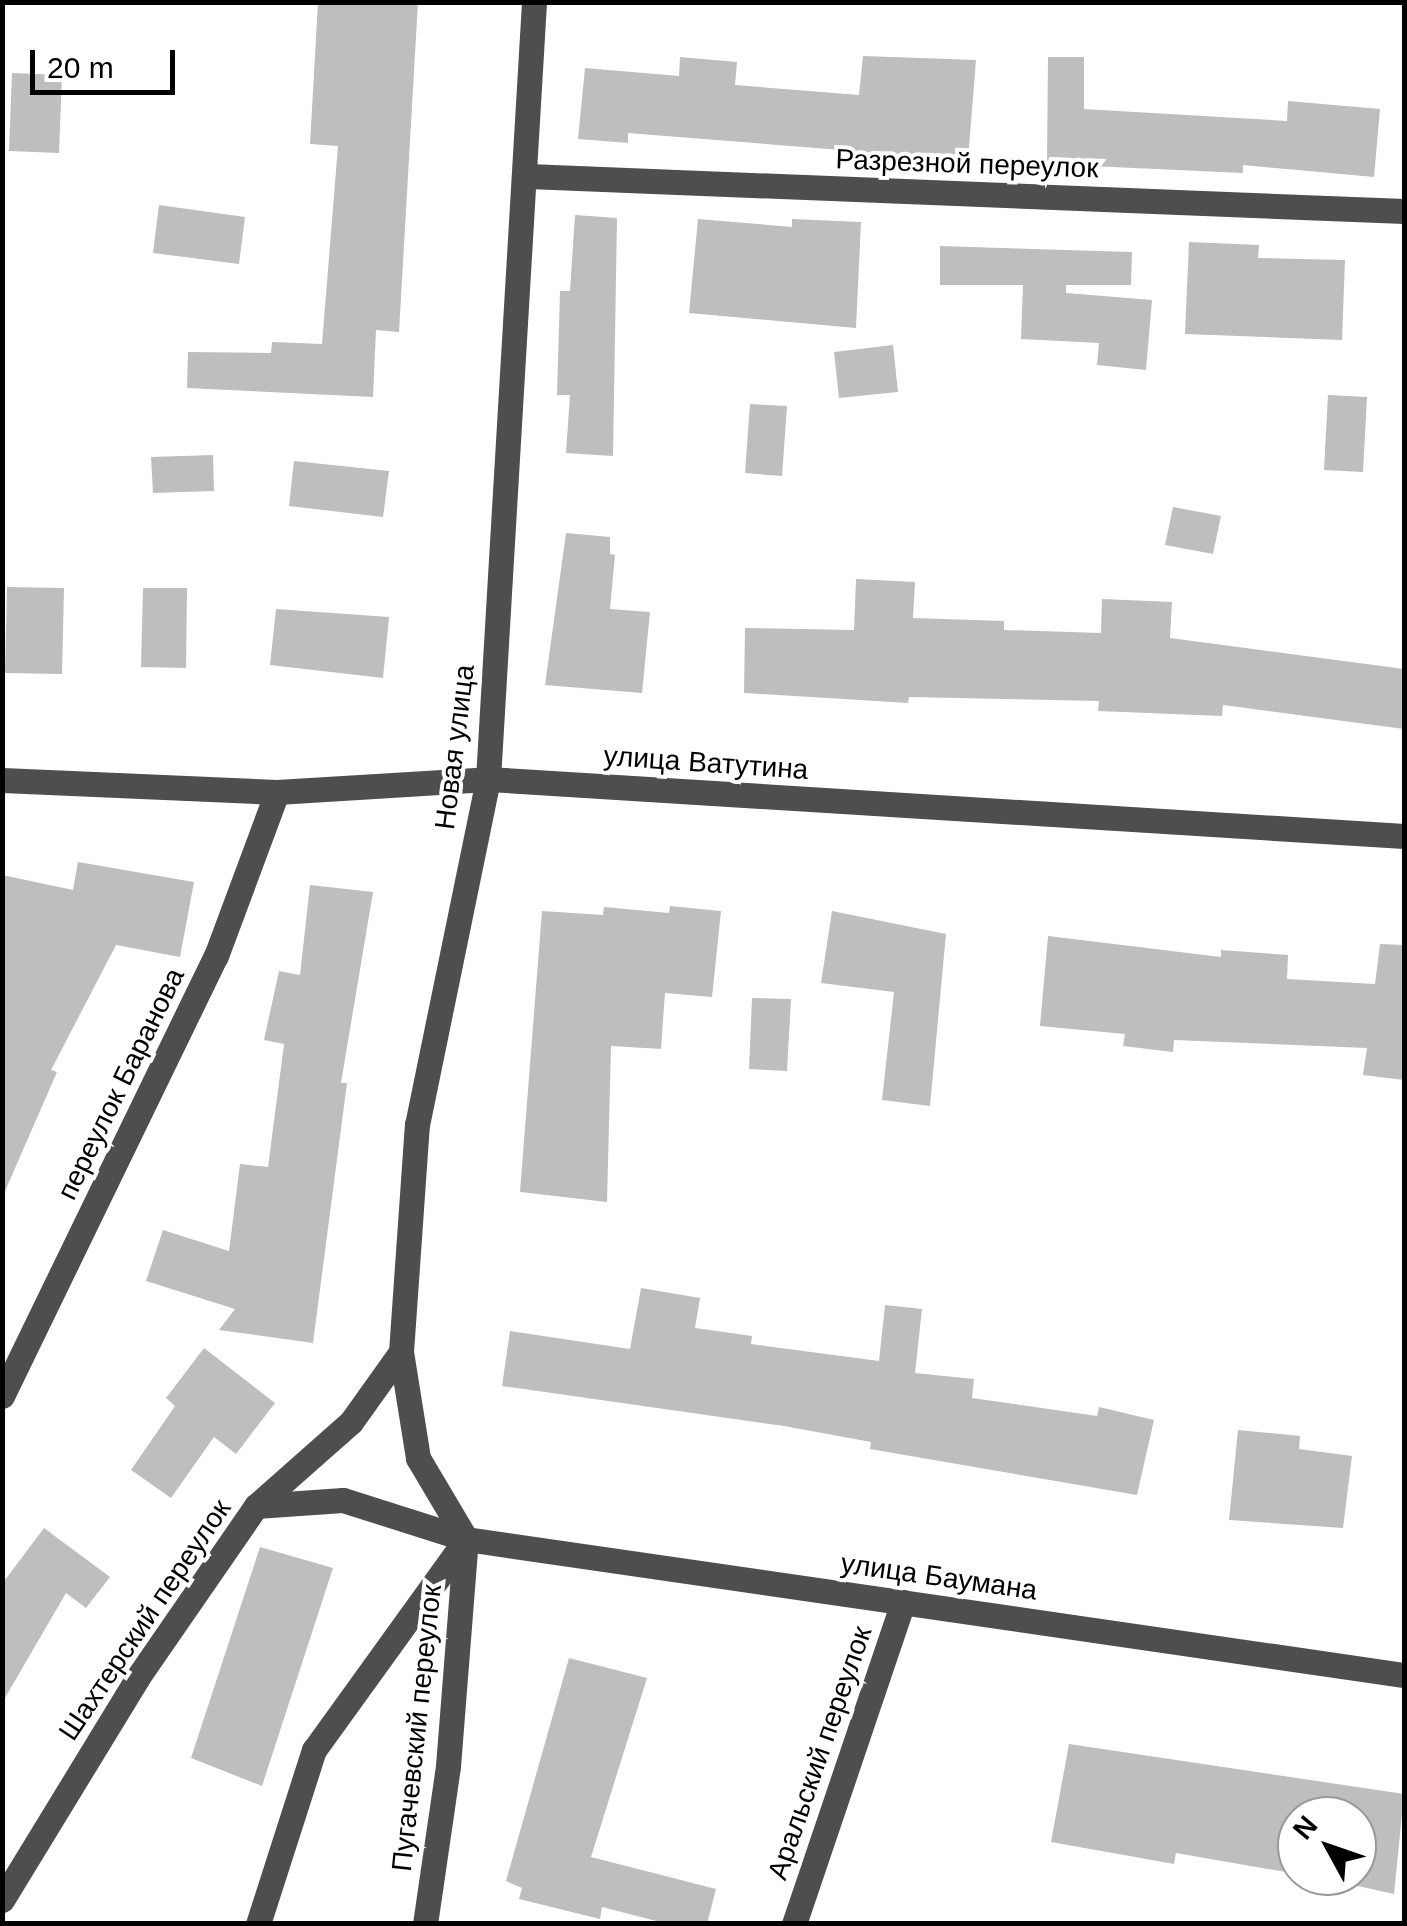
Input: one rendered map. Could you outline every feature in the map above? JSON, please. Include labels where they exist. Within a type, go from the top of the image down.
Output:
[{"type":"street","name":"Новая улица","points":[[466,1538],[418,1458],[401,1352],[417,1125],[488,779],[528,176],[534,2]]},
{"type":"street","name":"Разрезной переулок","points":[[528,176],[1404,211]]},
{"type":"street","name":"улица Ватутина","points":[[2,780],[277,792],[488,779],[1404,836]]},
{"type":"street","name":"переулок Баранова","points":[[2,1396],[216,956],[277,792]]},
{"type":"street","points":[[256,1506],[352,1422],[401,1352]]},
{"type":"street","name":"Шахтерский переулок","points":[[2,1900],[138,1677],[256,1506],[343,1500],[466,1538]]},
{"type":"street","points":[[258,1924],[314,1750],[466,1538]]},
{"type":"street","name":"улица Баумана","points":[[466,1538],[1404,1674]]},
{"type":"street","name":"Пугачевский переулок","points":[[424,1924],[448,1766],[466,1538]]},
{"type":"street","name":"Аральский переулок","points":[[794,1924],[903,1602]]},
{"type":"building","points":[[318,2],[418,2],[399,332],[376,330],[373,397],[187,388],[188,352],[271,353],[272,342],[322,344],[338,146],[310,144]]},
{"type":"building","points":[[863,56],[976,60],[968,160],[628,133],[628,143],[578,139],[585,68],[679,76],[680,57],[737,62],[735,85],[859,95]]},
{"type":"building","points":[[1048,57],[1084,57],[1084,109],[1287,121],[1288,101],[1380,109],[1374,177],[1243,165],[1243,173],[1047,164]]},
{"type":"building","points":[[12,73],[62,75],[59,153],[9,151]]},
{"type":"building","points":[[159,205],[245,217],[239,264],[153,253]]},
{"type":"building","points":[[575,215],[617,218],[613,456],[566,453],[570,395],[557,395],[560,291],[570,291]]},
{"type":"building","points":[[698,219],[792,227],[792,219],[861,222],[856,328],[689,313]]},
{"type":"building","points":[[1189,242],[1259,245],[1258,258],[1345,260],[1342,340],[1185,334]]},
{"type":"building","points":[[940,246],[1132,252],[1131,285],[1066,285],[1066,293],[1152,300],[1146,370],[1097,365],[1099,343],[1021,339],[1023,285],[940,285]]},
{"type":"building","points":[[893,345],[898,392],[839,398],[834,352]]},
{"type":"building","points":[[1328,395],[1367,397],[1363,472],[1324,470]]},
{"type":"building","points":[[750,404],[787,406],[782,476],[745,473]]},
{"type":"building","points":[[213,455],[214,491],[153,493],[151,457]]},
{"type":"building","points":[[294,461],[389,471],[383,517],[289,506]]},
{"type":"building","points":[[1173,507],[1221,516],[1213,554],[1165,545]]},
{"type":"building","points":[[566,533],[610,537],[610,554],[615,555],[610,609],[650,612],[642,693],[545,685]]},
{"type":"building","points":[[856,579],[915,582],[913,618],[1004,621],[1004,630],[1101,633],[1102,599],[1172,602],[1170,638],[1404,669],[1404,729],[1223,705],[1222,716],[1098,711],[1099,701],[909,697],[908,703],[744,693],[745,628],[854,630]]},
{"type":"building","points":[[7,587],[64,588],[62,674],[5,673]]},
{"type":"building","points":[[143,588],[187,588],[186,668],[141,667]]},
{"type":"building","points":[[276,609],[389,617],[383,678],[270,665]]},
{"type":"building","points":[[78,862],[194,882],[180,957],[116,945],[51,1070],[57,1072],[2,1198],[2,875],[73,890]]},
{"type":"building","points":[[310,885],[373,892],[341,1083],[347,1083],[313,1343],[219,1330],[235,1309],[146,1281],[163,1230],[229,1251],[240,1164],[268,1167],[284,1044],[264,1040],[279,971],[300,975]]},
{"type":"building","points":[[670,906],[721,911],[712,997],[665,993],[661,1049],[611,1046],[607,1202],[520,1192],[542,911],[603,915],[604,907],[669,913]]},
{"type":"building","points":[[832,911],[946,934],[930,1106],[882,1100],[894,992],[821,983]]},
{"type":"building","points":[[1048,936],[1221,957],[1221,950],[1288,955],[1287,979],[1375,984],[1380,944],[1404,945],[1404,1080],[1363,1075],[1367,1048],[1174,1040],[1173,1052],[1123,1046],[1125,1034],[1040,1026]]},
{"type":"building","points":[[752,998],[791,999],[787,1071],[749,1069]]},
{"type":"building","points":[[641,1288],[700,1298],[695,1328],[752,1336],[751,1344],[879,1361],[885,1305],[922,1309],[915,1373],[974,1379],[972,1398],[1097,1416],[1099,1407],[1154,1420],[1137,1495],[870,1449],[871,1442],[784,1426],[502,1386],[510,1331],[630,1349]]},
{"type":"building","points":[[204,1348],[275,1403],[236,1454],[214,1437],[171,1498],[131,1470],[175,1406],[166,1398]]},
{"type":"building","points":[[1238,1430],[1300,1436],[1299,1449],[1352,1456],[1343,1528],[1229,1520]]},
{"type":"building","points":[[44,1528],[110,1577],[86,1608],[66,1593],[2,1703],[2,1584]]},
{"type":"building","points":[[260,1547],[333,1568],[262,1786],[191,1758]]},
{"type":"building","points":[[569,1658],[647,1678],[591,1857],[716,1889],[707,1924],[668,1924],[602,1907],[600,1919],[519,1899],[522,1888],[506,1881]]},
{"type":"building","points":[[1069,1744],[1404,1794],[1394,1894],[1377,1890],[1377,1796],[1277,1796],[1277,1871],[1176,1853],[1174,1864],[1051,1842]]}]
